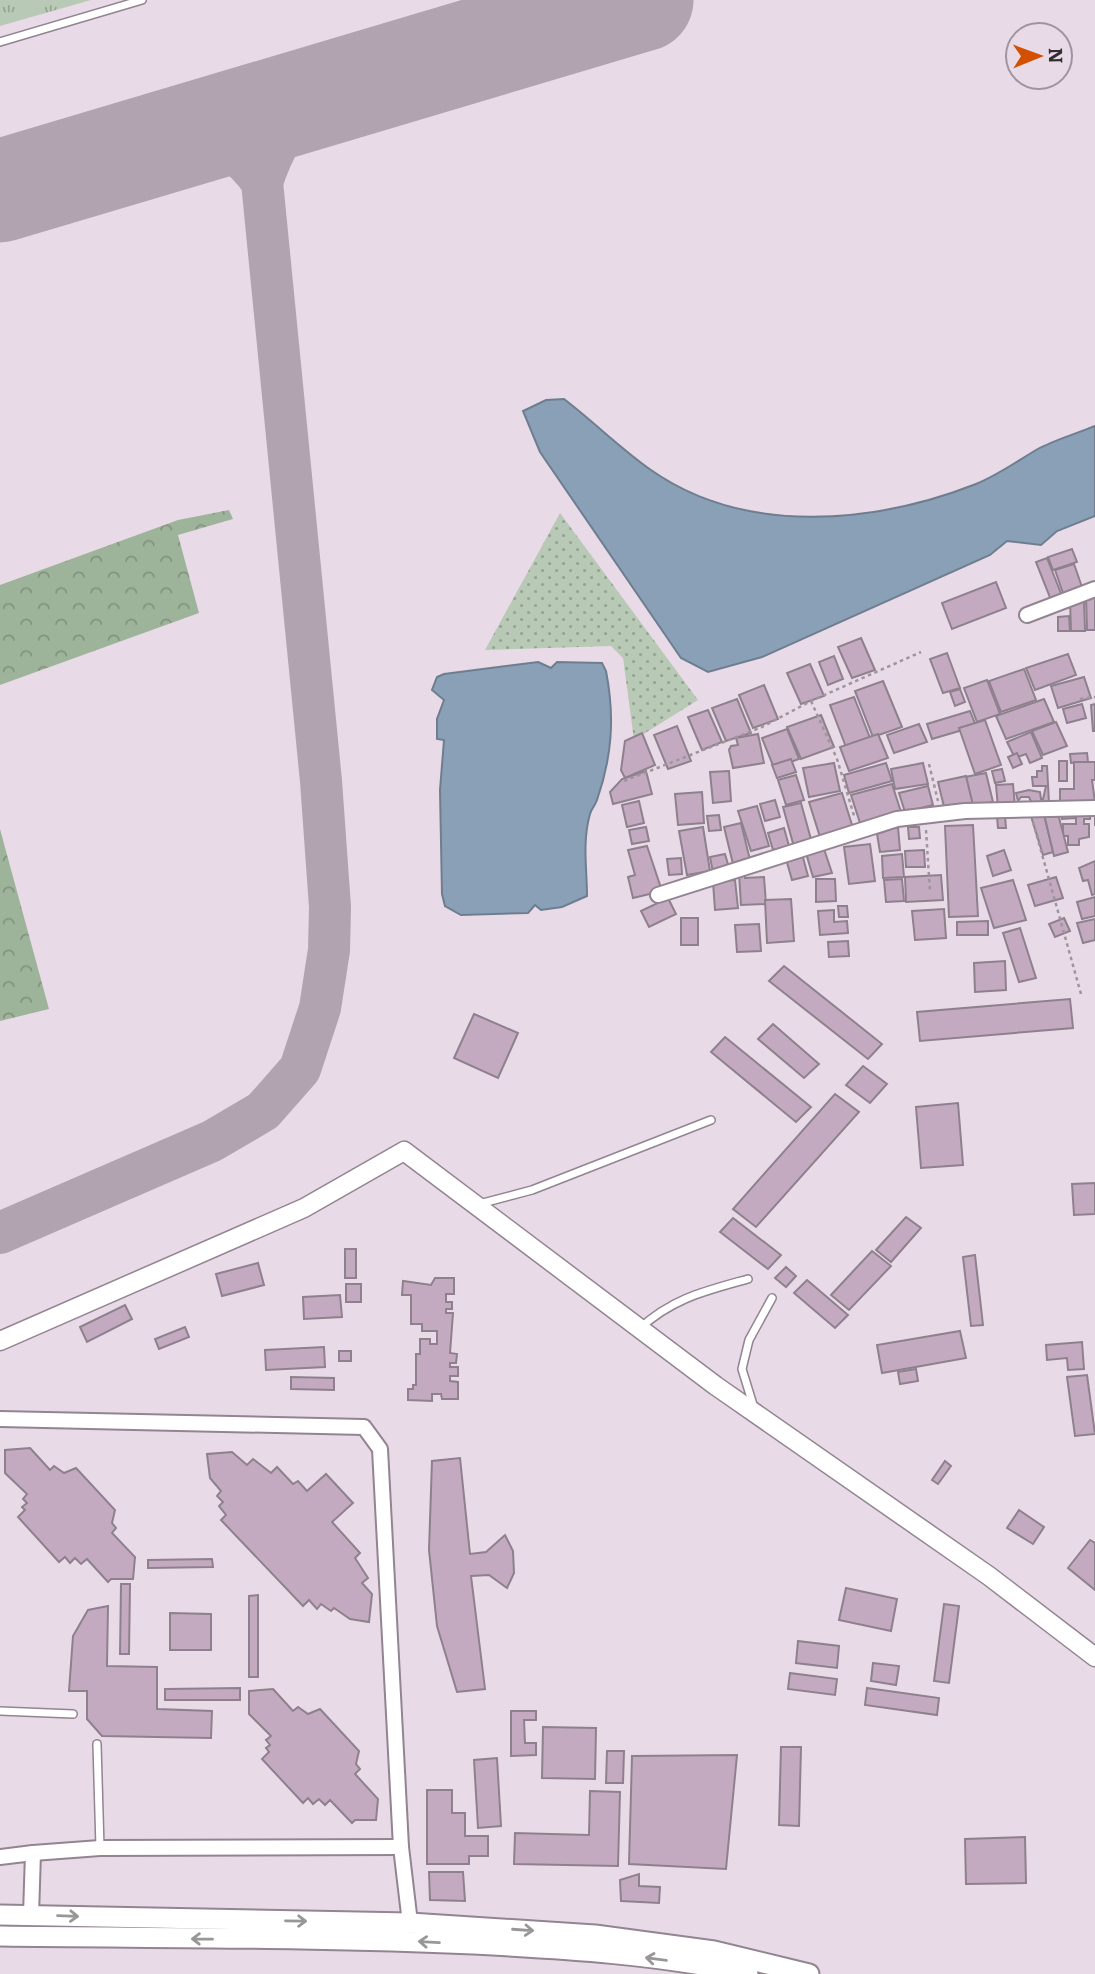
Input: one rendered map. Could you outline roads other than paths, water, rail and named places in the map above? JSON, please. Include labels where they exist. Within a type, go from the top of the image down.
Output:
[{"type":"main road","points":[[0,1915],[410,1923],[595,1936],[714,1951],[809,1974]]},
{"type":"main road","points":[[0,1936],[412,1941],[531,1947],[638,1957],[748,1974]]},
{"type":"street","points":[[1027,615],[1095,589]]},
{"type":"street","points":[[658,895],[897,819],[1029,809],[1095,808]]},
{"type":"street","points":[[0,1341],[303,1208],[404,1151],[639,1329],[989,1576],[1095,1657]]},
{"type":"street","points":[[0,1419],[364,1427],[380,1449],[401,1847],[410,1923]]},
{"type":"street","points":[[0,1857],[100,1848],[401,1847]]},
{"type":"street","points":[[31,1915],[33,1853]]},
{"type":"lane","points":[[0,42],[142,0]]},
{"type":"lane","points":[[475,1205],[532,1190],[712,1120]]},
{"type":"lane","points":[[639,1329],[661,1309],[695,1293],[748,1279]]},
{"type":"lane","points":[[755,1413],[742,1369],[749,1340],[772,1298]]},
{"type":"lane","points":[[0,1711],[73,1714]]},
{"type":"lane","points":[[97,1744],[100,1848]]},
{"type":"water","points":[[564,399],[640,462],[688,491],[727,506],[768,514],[810,517],[853,515],[937,498],[976,484],[1043,446],[1095,426],[1095,516],[1057,531],[1041,545],[1007,541],[990,555],[762,657],[708,672],[681,658],[540,452],[523,411],[546,400]]},
{"type":"water","points":[[538,662],[551,668],[557,662],[602,663],[606,671],[611,705],[609,752],[602,784],[588,824],[587,896],[562,907],[541,910],[535,905],[528,913],[461,915],[445,906],[442,894],[440,790],[444,740],[437,739],[437,719],[444,700],[432,690],[437,677],[444,674]]}]
